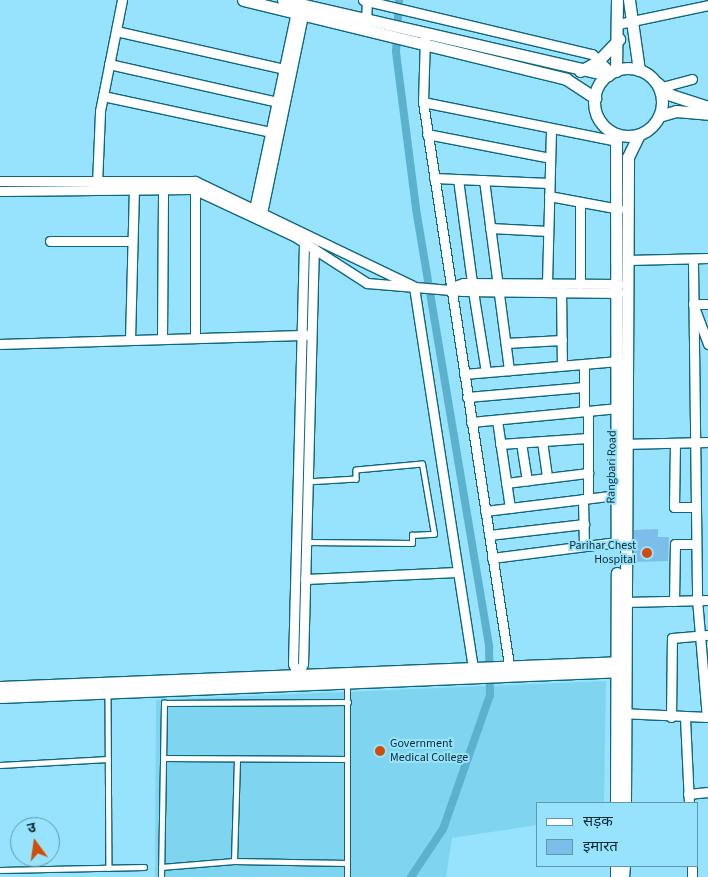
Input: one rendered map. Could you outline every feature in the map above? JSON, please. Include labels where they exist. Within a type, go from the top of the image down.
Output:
[{"type":"street","points":[[97,184],[103,96],[122,0]]},
{"type":"street","points":[[243,0],[301,9],[425,39],[580,71],[612,73],[640,70]]},
{"type":"street","points":[[283,0],[301,9]]},
{"type":"street","points":[[366,25],[366,0],[592,54],[597,62],[612,73]]},
{"type":"street","points":[[616,137],[597,115],[594,98],[612,73],[619,39],[617,0]]},
{"type":"street","points":[[629,0],[640,70],[671,95],[708,107]]},
{"type":"street","points":[[618,24],[631,22],[686,5],[708,5]]},
{"type":"street","points":[[281,103],[284,68],[301,9]]},
{"type":"street","points":[[258,214],[301,9]]},
{"type":"street","points":[[116,31],[284,68]]},
{"type":"street","points":[[425,39],[566,79],[594,98]]},
{"type":"street","points":[[425,39],[423,102],[447,287],[464,374],[508,671]]},
{"type":"street","points":[[580,71],[597,62],[619,39]]},
{"type":"street","points":[[109,64],[281,103]]},
{"type":"street","points":[[659,85],[692,79]]},
{"type":"street","points":[[659,85],[662,99],[659,116]]},
{"type":"street","points":[[103,96],[275,133]]},
{"type":"street","points":[[423,102],[551,128],[616,137],[639,134],[659,116],[676,111],[708,114]]},
{"type":"street","points":[[547,283],[551,128]]},
{"type":"street","points":[[427,134],[550,158]]},
{"type":"street","name":"Rangbari Road","points":[[625,802],[617,542],[628,260],[628,157],[639,134]]},
{"type":"street","name":"Rangbari Road","points":[[616,137],[619,209],[618,408],[622,444],[625,602],[621,667]]},
{"type":"street","points":[[434,178],[549,184]]},
{"type":"street","points":[[458,179],[472,287],[486,372]]},
{"type":"street","points":[[484,180],[509,370]]},
{"type":"street","points":[[0,181],[195,185],[417,287]]},
{"type":"street","points":[[0,191],[97,184],[134,189],[195,185]]},
{"type":"street","points":[[194,338],[195,185]]},
{"type":"street","points":[[162,339],[163,188]]},
{"type":"street","points":[[130,340],[134,189]]},
{"type":"street","points":[[549,196],[619,209]]},
{"type":"street","points":[[580,202],[580,284]]},
{"type":"street","points":[[258,214],[367,283],[417,287],[619,288]]},
{"type":"street","points":[[490,228],[548,231]]},
{"type":"street","points":[[50,241],[132,240]]},
{"type":"street","points":[[298,675],[293,664],[302,497],[304,242]]},
{"type":"street","points":[[298,675],[303,664],[306,542],[302,497],[308,482],[314,248]]},
{"type":"street","points":[[628,260],[692,262],[708,258]]},
{"type":"street","points":[[621,712],[685,718],[708,717],[704,636],[697,601],[692,262]]},
{"type":"street","points":[[498,287],[547,283],[561,288],[580,284],[619,288]]},
{"type":"street","points":[[417,287],[458,572],[477,672]]},
{"type":"street","points":[[561,288],[562,365]]},
{"type":"street","points":[[693,304],[708,304]]},
{"type":"street","points":[[693,304],[708,344]]},
{"type":"street","points":[[0,344],[312,335]]},
{"type":"street","points":[[506,343],[562,340]]},
{"type":"street","points":[[464,374],[618,361]]},
{"type":"street","points":[[584,364],[588,438],[584,546]]},
{"type":"street","points":[[467,397],[584,387]]},
{"type":"street","points":[[471,422],[618,408]]},
{"type":"street","points":[[497,420],[510,508]]},
{"type":"street","points":[[500,444],[588,438]]},
{"type":"street","points":[[542,441],[547,478]]},
{"type":"street","points":[[622,444],[708,442]]},
{"type":"street","points":[[521,443],[527,481]]},
{"type":"street","points":[[675,443],[674,507],[696,507]]},
{"type":"street","points":[[506,484],[588,473]]},
{"type":"street","points":[[485,511],[618,495]]},
{"type":"street","points":[[489,535],[584,524]]},
{"type":"street","points":[[492,558],[617,542]]},
{"type":"street","points":[[674,601],[675,544],[696,544]]},
{"type":"street","points":[[304,579],[458,572]]},
{"type":"street","points":[[625,602],[708,600]]},
{"type":"street","points":[[671,717],[672,638],[704,636]]},
{"type":"street","points":[[0,697],[477,672],[621,667]]},
{"type":"street","points":[[0,687],[298,675],[348,679]]},
{"type":"street","name":"Rangbari Road","points":[[616,802],[621,712]]},
{"type":"street","points":[[685,718],[689,798],[708,792]]},
{"type":"lane","points":[[306,542],[412,543],[412,535],[434,534],[422,464],[356,470],[356,479],[308,482]]},
{"type":"lane","points":[[347,877],[348,679]]},
{"type":"lane","points":[[108,692],[109,868]]},
{"type":"lane","points":[[161,877],[164,703],[348,702]]},
{"type":"lane","points":[[163,758],[347,759]]},
{"type":"lane","points":[[0,765],[108,759]]},
{"type":"lane","points":[[234,862],[237,759]]},
{"type":"lane","points":[[161,867],[234,862],[347,863]]},
{"type":"lane","points":[[0,870],[144,867]]},
{"type":"shaded area","name":"Government Medical College","points":[[606,681],[604,802],[536,802],[536,825],[452,838],[446,877],[155,877],[156,700]]},
{"type":"building","points":[[658,529],[658,537],[669,537],[668,561],[634,562],[634,530]]},
{"type":"waterway","points":[[399,0],[396,52],[416,209],[489,647],[490,695],[443,829],[411,877]]},
{"type":"place","name":"Parihar Chest Hospital","points":[[647,553]]},
{"type":"place","name":"Government Medical College","points":[[380,751]]}]
